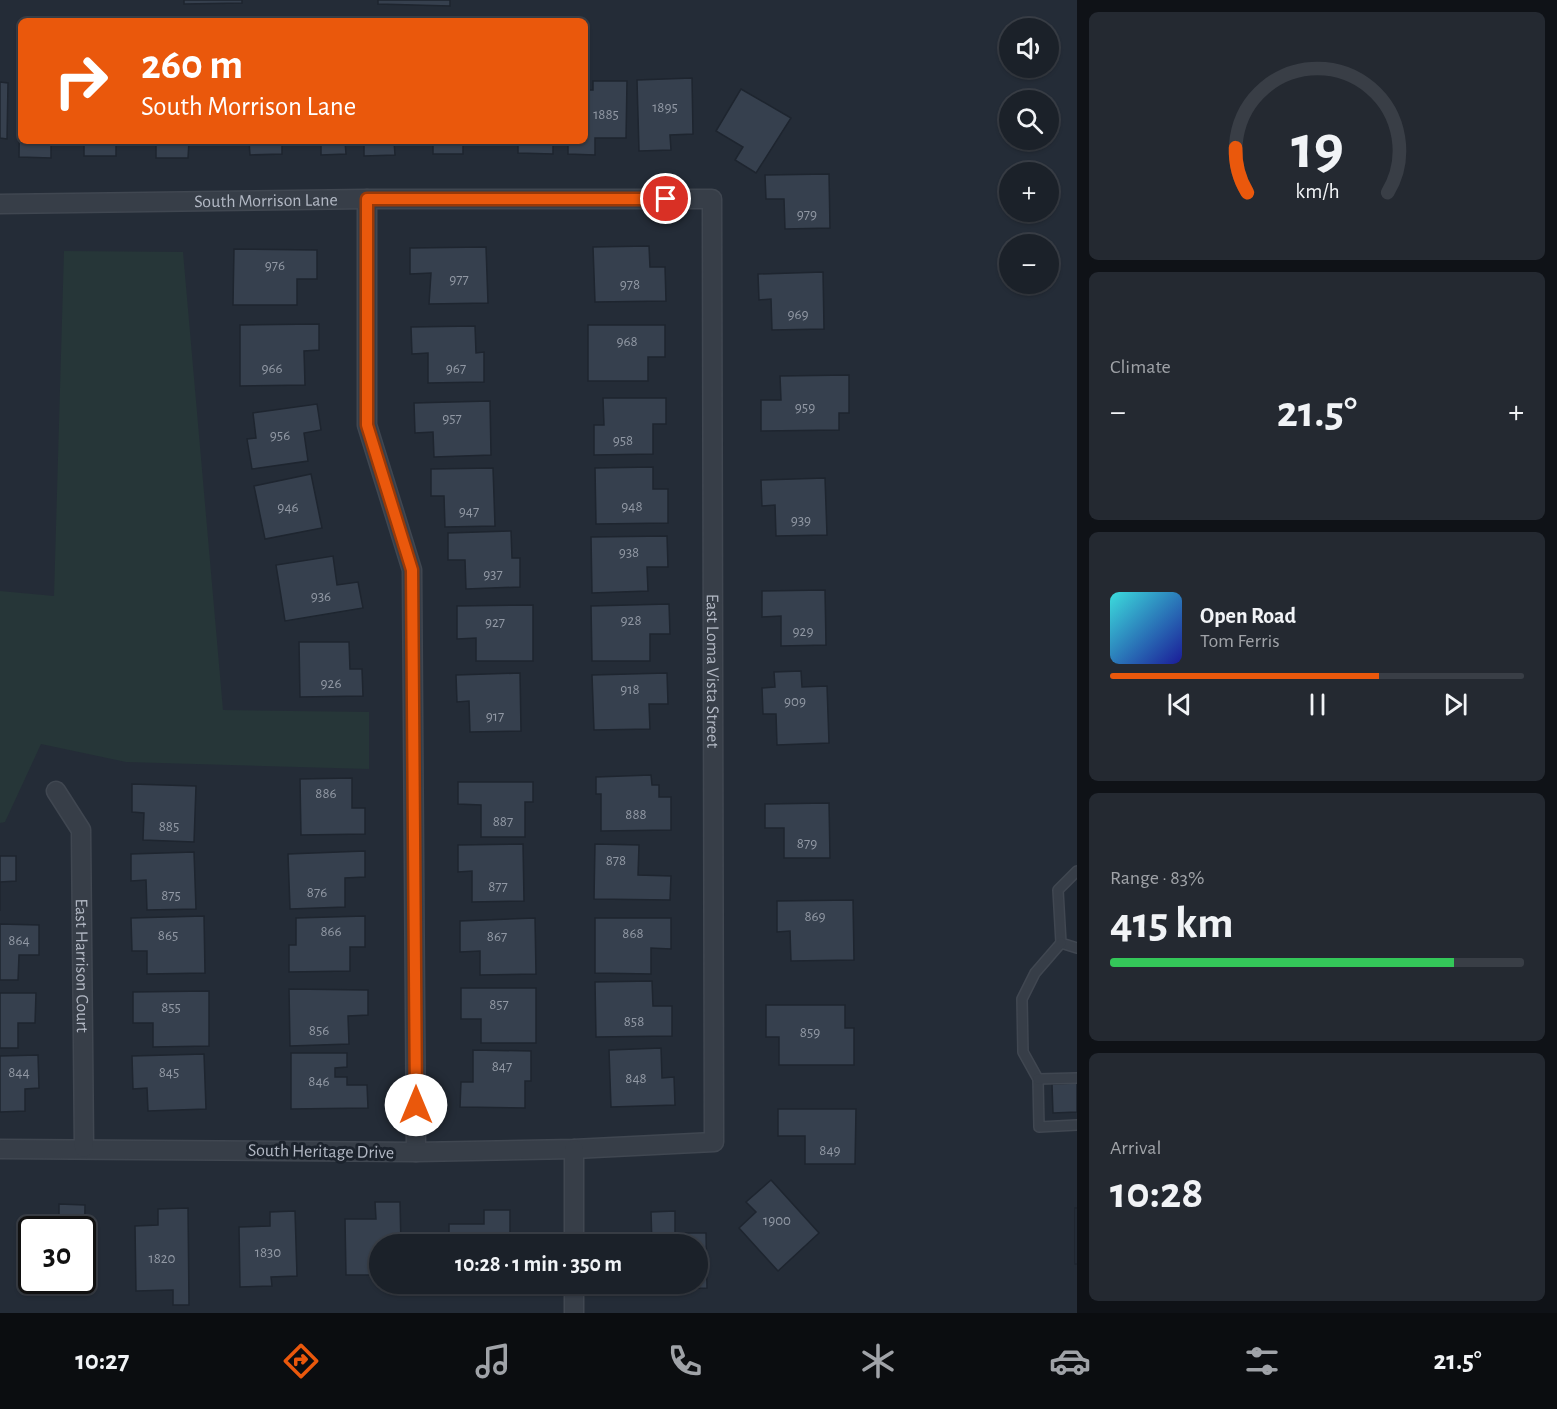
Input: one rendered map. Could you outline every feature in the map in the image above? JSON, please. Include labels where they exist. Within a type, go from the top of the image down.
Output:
[{"type":"street","name":"South Morrison Lane","points":[[0,204],[367,199],[712,199]]},
{"type":"street","points":[[367,199],[367,425],[412,570],[416,1152]]},
{"type":"street","name":"East Loma Vista Street","points":[[712,199],[714,1142]]},
{"type":"street","name":"East Harrison Court","points":[[56,791],[81,830],[84,1149]]},
{"type":"street","name":"South Heritage Drive","points":[[0,1149],[416,1152],[574,1149],[714,1142]]},
{"type":"street","points":[[574,1149],[574,1234]]},
{"type":"street","points":[[574,1294],[574,1313]]},
{"type":"lane","points":[[1077,871],[1058,890],[1061,943],[1035,973],[1022,999],[1023,1052],[1038,1079],[1039,1126],[1077,1125]]},
{"type":"lane","points":[[1061,943],[1077,948]]},
{"type":"lane","points":[[1038,1079],[1077,1078]]},
{"type":"shaded area","points":[[64,251],[183,252],[223,710],[369,712],[369,769],[126,762],[41,744],[5,822],[0,823],[0,591],[54,596]]},
{"type":"building","points":[[184,0],[242,0],[242,3],[184,4]]},
{"type":"building","points":[[378,0],[450,0],[450,6],[378,4]]},
{"type":"building","points":[[692,78],[693,134],[670,135],[671,150],[639,151],[637,80]]},
{"type":"building","points":[[593,81],[627,81],[626,138],[595,138],[595,155],[568,154],[568,144],[588,144],[588,90],[593,90]]},
{"type":"building","points":[[0,82],[8,83],[7,139],[0,138]]},
{"type":"building","points":[[741,89],[791,118],[756,173],[735,160],[743,147],[716,131]]},
{"type":"building","points":[[19,144],[51,144],[51,158],[19,157]]},
{"type":"building","points":[[84,144],[116,144],[116,156],[84,156]]},
{"type":"building","points":[[156,144],[189,144],[188,158],[156,158]]},
{"type":"building","points":[[249,144],[282,144],[282,154],[250,155]]},
{"type":"building","points":[[321,144],[345,144],[346,154],[321,155]]},
{"type":"building","points":[[364,144],[394,144],[395,155],[364,156]]},
{"type":"building","points":[[433,144],[463,144],[463,154],[433,154]]},
{"type":"building","points":[[518,144],[553,144],[553,154],[518,153]]},
{"type":"building","points":[[829,174],[830,228],[785,229],[784,199],[766,199],[765,175]]},
{"type":"building","points":[[649,246],[650,267],[665,267],[666,301],[595,302],[593,247]]},
{"type":"building","points":[[486,247],[488,303],[429,304],[431,273],[410,274],[410,248]]},
{"type":"building","points":[[234,249],[317,250],[317,279],[297,279],[297,305],[233,305]]},
{"type":"building","points":[[823,272],[824,329],[772,330],[771,299],[759,300],[758,274]]},
{"type":"building","points":[[319,324],[319,350],[304,351],[305,385],[240,386],[240,325]]},
{"type":"building","points":[[588,325],[665,325],[665,357],[648,357],[648,381],[588,381]]},
{"type":"building","points":[[475,326],[476,353],[484,352],[484,382],[428,383],[428,353],[412,354],[411,327]]},
{"type":"building","points":[[849,375],[849,413],[839,413],[839,430],[761,431],[761,400],[781,400],[780,376]]},
{"type":"building","points":[[603,398],[666,398],[666,424],[653,424],[653,454],[594,455],[594,425],[604,425]]},
{"type":"building","points":[[490,401],[491,455],[434,457],[433,432],[415,433],[414,403]]},
{"type":"building","points":[[317,404],[321,430],[304,433],[308,461],[252,469],[247,439],[256,438],[253,413]]},
{"type":"building","points":[[653,467],[653,489],[668,489],[668,523],[596,524],[595,468]]},
{"type":"building","points":[[493,468],[495,526],[445,527],[444,496],[431,496],[431,469]]},
{"type":"building","points":[[311,474],[322,528],[265,539],[254,486]]},
{"type":"building","points":[[825,478],[827,535],[776,536],[775,505],[762,506],[761,480]]},
{"type":"building","points":[[511,531],[512,558],[520,558],[520,587],[466,589],[465,560],[448,560],[448,533]]},
{"type":"building","points":[[667,536],[668,567],[647,567],[648,591],[592,593],[591,537]]},
{"type":"building","points":[[333,556],[337,585],[358,582],[363,608],[285,621],[276,565]]},
{"type":"building","points":[[825,590],[826,645],[781,646],[781,616],[762,617],[762,591]]},
{"type":"building","points":[[669,604],[670,634],[650,634],[650,661],[592,661],[591,606]]},
{"type":"building","points":[[533,605],[533,661],[476,661],[476,638],[457,639],[457,606]]},
{"type":"building","points":[[299,642],[349,642],[350,669],[362,669],[363,696],[300,697]]},
{"type":"building","points":[[801,671],[802,687],[827,686],[829,743],[777,745],[776,714],[763,714],[762,688],[775,687],[774,672]]},
{"type":"building","points":[[520,673],[521,731],[470,732],[469,701],[457,702],[456,675]]},
{"type":"building","points":[[667,673],[668,704],[649,704],[650,729],[594,730],[592,675]]},
{"type":"building","points":[[651,775],[652,785],[659,785],[659,797],[671,797],[671,830],[601,831],[601,794],[596,794],[596,777]]},
{"type":"building","points":[[352,778],[352,808],[365,808],[365,834],[301,835],[300,779]]},
{"type":"building","points":[[458,782],[533,782],[533,802],[525,802],[525,837],[481,837],[481,805],[458,804]]},
{"type":"building","points":[[132,784],[196,786],[194,842],[143,840],[144,813],[132,812]]},
{"type":"building","points":[[829,803],[830,858],[784,858],[784,828],[765,828],[765,804]]},
{"type":"building","points":[[523,844],[524,901],[472,902],[472,871],[458,872],[458,845]]},
{"type":"building","points":[[595,844],[639,845],[638,875],[671,876],[670,900],[594,899]]},
{"type":"building","points":[[365,851],[365,877],[345,878],[345,907],[290,909],[288,854]]},
{"type":"building","points":[[194,852],[196,909],[147,910],[146,880],[131,881],[131,854]]},
{"type":"building","points":[[0,856],[16,856],[16,881],[0,882]]},
{"type":"building","points":[[853,900],[854,960],[791,961],[790,931],[777,932],[777,901]]},
{"type":"building","points":[[204,916],[205,973],[147,974],[147,951],[132,951],[131,918]]},
{"type":"building","points":[[365,916],[365,947],[350,947],[350,971],[289,972],[289,945],[296,945],[296,918]]},
{"type":"building","points":[[535,918],[536,974],[480,975],[480,951],[460,952],[460,921]]},
{"type":"building","points":[[595,918],[671,918],[671,949],[651,948],[651,974],[595,973]]},
{"type":"building","points":[[0,924],[39,925],[39,955],[19,955],[18,980],[0,980]]},
{"type":"building","points":[[652,981],[653,1006],[672,1006],[672,1036],[596,1037],[595,982]]},
{"type":"building","points":[[461,988],[536,988],[536,1043],[481,1043],[481,1019],[461,1019]]},
{"type":"building","points":[[289,989],[368,990],[368,1015],[348,1016],[349,1044],[290,1046]]},
{"type":"building","points":[[209,991],[209,1046],[153,1047],[153,1023],[133,1023],[133,992]]},
{"type":"building","points":[[0,993],[36,993],[35,1023],[18,1023],[18,1048],[0,1048]]},
{"type":"building","points":[[766,1005],[845,1005],[845,1028],[854,1028],[854,1065],[779,1065],[779,1037],[766,1037]]},
{"type":"building","points":[[661,1048],[662,1078],[674,1077],[675,1105],[611,1107],[609,1050]]},
{"type":"building","points":[[473,1050],[531,1051],[531,1081],[525,1081],[525,1108],[460,1107],[461,1082],[473,1082]]},
{"type":"building","points":[[291,1053],[347,1053],[347,1067],[335,1068],[335,1077],[347,1077],[347,1085],[367,1085],[368,1108],[291,1109]]},
{"type":"building","points":[[204,1054],[206,1109],[148,1111],[147,1088],[133,1089],[132,1056]]},
{"type":"building","points":[[38,1055],[39,1088],[25,1089],[25,1111],[0,1112],[0,1056]]},
{"type":"building","points":[[1077,1083],[1077,1112],[1053,1113],[1052,1084]]},
{"type":"building","points":[[778,1109],[856,1109],[855,1164],[805,1164],[805,1136],[778,1136]]},
{"type":"building","points":[[771,1180],[819,1233],[778,1271],[739,1228],[756,1212],[746,1202]]},
{"type":"building","points":[[375,1202],[400,1202],[401,1234],[369,1234],[369,1275],[346,1275],[345,1219],[376,1219]]},
{"type":"building","points":[[59,1204],[85,1205],[85,1216],[59,1216]]},
{"type":"building","points":[[188,1208],[189,1305],[173,1305],[173,1290],[136,1291],[135,1226],[158,1225],[158,1209]]},
{"type":"building","points":[[1075,1208],[1077,1208],[1077,1264],[1075,1264]]},
{"type":"building","points":[[484,1210],[510,1210],[510,1234],[449,1234],[449,1224],[484,1224]]},
{"type":"building","points":[[295,1211],[297,1276],[271,1277],[272,1286],[240,1287],[239,1227],[270,1226],[270,1212]]},
{"type":"building","points":[[675,1211],[675,1233],[706,1234],[652,1234],[651,1212]]},
{"type":"route","points":[[416,1105],[412,570],[367,425],[367,199],[666,199]]}]
